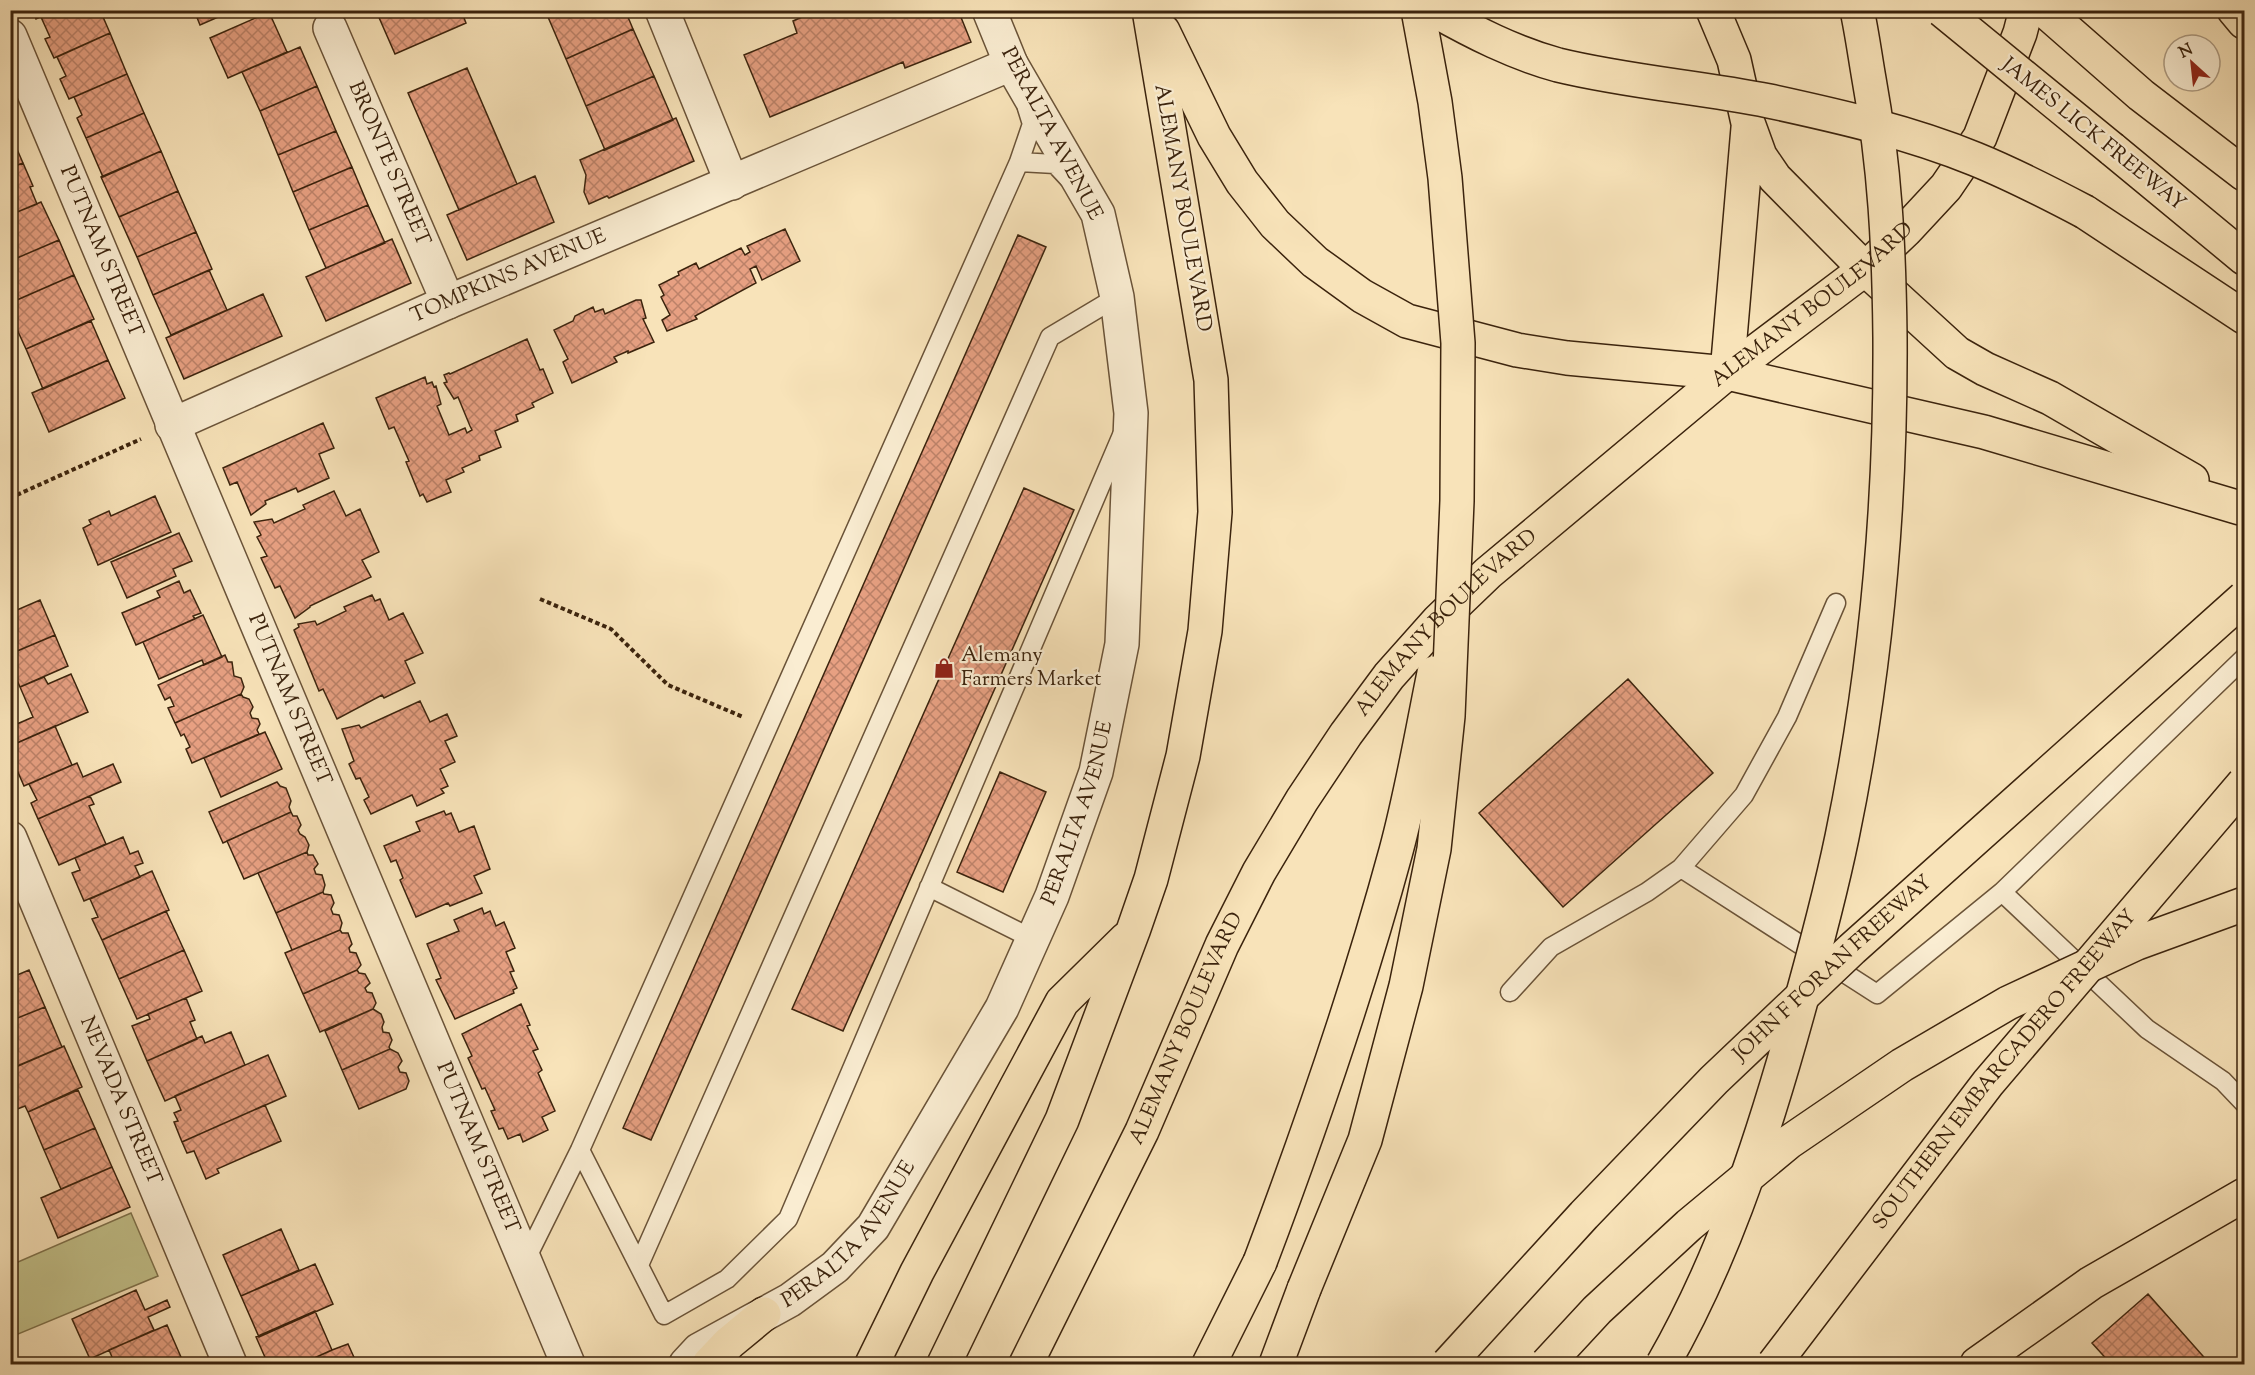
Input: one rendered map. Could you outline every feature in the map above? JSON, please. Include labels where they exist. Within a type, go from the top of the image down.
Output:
[{"type":"main road","name":"ALEMANY BOULEVARD","points":[[944,1365],[1062,1120],[1134,932],[1151,879],[1183,756],[1205,631],[1215,512],[1211,380],[1149,10]]},
{"type":"main road","points":[[1153,10],[1214,136],[1242,182],[1275,224],[1315,262],[1362,296],[1407,321],[1517,350],[1567,358],[1726,373],[1984,432],[2240,508],[2050,398],[1985,369],[1957,353],[1865,269],[1775,178],[1760,156],[1748,123],[1734,60],[1713,10]]},
{"type":"main road","points":[[1276,1365],[1304,1289],[1365,1140],[1406,986],[1434,849],[1448,716],[1459,419],[1458,343],[1445,178],[1435,102],[1418,10]]},
{"type":"main road","points":[[1434,10],[1507,47],[1556,64],[1606,75],[1767,101],[1848,119],[1912,137],[1973,158],[2025,181],[2085,212],[2244,317]]},
{"type":"main road","points":[[1663,1365],[1718,1254],[1749,1172],[1776,1089],[1823,921],[1843,835],[1862,719],[1883,543],[1890,394],[1890,310],[1888,231],[1880,142],[1857,10]]},
{"type":"main road","name":"JAMES LICK FREEWAY","points":[[1942,10],[2244,258]]},
{"type":"main road","name":"ALEMANY BOULEVARD","points":[[1026,1365],[1142,1131],[1192,1010],[1232,924],[1259,872],[1302,800],[1346,734],[1389,676],[1437,621],[1480,581],[1726,373],[1865,269],[1946,187],[1980,136],[2020,33],[2026,10]]},
{"type":"main road","points":[[2044,10],[2141,95],[2244,174]]},
{"type":"main road","points":[[2234,10],[2244,22]]},
{"type":"main road","points":[[1726,373],[1748,123]]},
{"type":"main road","points":[[1209,1365],[1260,1262],[1323,1091],[1360,978],[1394,859],[1454,583]]},
{"type":"main road","name":"JOHN F FORAN FREEWAY","points":[[1448,1365],[1584,1215],[1714,1080],[1852,949],[2244,598]]},
{"type":"main road","name":"SOUTHERN EMBARCADERO FREEWAY","points":[[1773,1365],[1988,1083],[2244,783]]},
{"type":"main road","points":[[1547,1365],[1597,1310],[1689,1225],[1789,1142],[1902,1065],[2008,1003],[2137,943],[2244,904]]},
{"type":"main road","points":[[872,1365],[917,1272],[1062,1002],[1134,932]]},
{"type":"main road","points":[[1977,1365],[2091,1283],[2244,1195]]},
{"type":"main road","points":[[709,1365],[729,1343],[764,1314]]},
{"type":"street","points":[[662,10],[732,183]]},
{"type":"street","name":"PERALTA AVENUE","points":[[686,1365],[699,1350],[790,1300],[835,1267],[873,1227],[1002,1008],[1052,896],[1096,772],[1122,644],[1131,413],[1118,297],[1098,214],[1011,64],[989,10]]},
{"type":"street","name":"BRONTE STREET","points":[[330,28],[448,302]]},
{"type":"street","name":"PUTNAM STREET","points":[[10,36],[568,1365]]},
{"type":"street","name":"TOMPKINS AVENUE","points":[[172,425],[448,302],[1011,64]]},
{"type":"street","name":"NEVADA STREET","points":[[10,838],[230,1365]]},
{"type":"lane","points":[[524,1263],[580,1150],[1019,162],[1032,124],[1011,64]]},
{"type":"lane","points":[[1019,162],[1055,164],[1098,214]]},
{"type":"lane","points":[[639,1265],[1050,337],[1118,297]]},
{"type":"lane","points":[[580,1150],[664,1315],[727,1279],[788,1220],[1131,413]]},
{"type":"lane","points":[[1510,992],[1551,947],[1647,892],[1681,868],[1744,795],[1787,717],[1836,603]]},
{"type":"lane","points":[[1681,868],[1877,994],[2002,892],[2244,658]]},
{"type":"lane","points":[[929,887],[1033,939]]},
{"type":"lane","points":[[2002,892],[2148,1029],[2223,1081],[2244,1103]]},
{"type":"path","points":[[10,498],[172,425]]},
{"type":"path","points":[[540,599],[611,629],[668,685],[768,728]]},
{"type":"shaded area","points":[[131,1213],[158,1276],[11,1337],[11,1265]]},
{"type":"building","points":[[33,10],[55,10],[36,19]]},
{"type":"building","points":[[55,10],[100,10],[110,33],[54,58],[45,39],[50,37],[41,17]]},
{"type":"building","points":[[194,10],[232,10],[232,11],[200,25]]},
{"type":"building","points":[[381,10],[461,10],[466,23],[395,54],[377,13]]},
{"type":"building","points":[[545,10],[625,10],[633,29],[566,59]]},
{"type":"building","points":[[818,10],[958,10],[971,42],[905,68],[903,62],[770,117],[744,55],[797,33],[793,21]]},
{"type":"building","points":[[269,12],[287,52],[228,78],[210,38]]},
{"type":"building","points":[[633,29],[654,76],[586,106],[566,59]]},
{"type":"building","points":[[110,33],[127,74],[69,99],[60,79],[66,76],[57,57]]},
{"type":"building","points":[[300,47],[317,86],[260,111],[242,72]]},
{"type":"building","points":[[467,68],[517,184],[459,210],[408,93]]},
{"type":"building","points":[[127,74],[144,113],[86,138],[77,118],[82,115],[74,97]]},
{"type":"building","points":[[654,76],[673,120],[605,150],[586,106]]},
{"type":"building","points":[[317,86],[336,131],[278,155],[260,111]]},
{"type":"building","points":[[144,113],[161,151],[103,177],[86,138]]},
{"type":"building","points":[[676,118],[694,161],[609,198],[607,196],[589,204],[584,192],[586,175],[580,160]]},
{"type":"building","points":[[336,131],[352,167],[293,192],[278,155]]},
{"type":"building","points":[[10,133],[23,163],[10,168]]},
{"type":"building","points":[[161,151],[178,191],[119,217],[101,177]]},
{"type":"building","points":[[23,163],[33,186],[30,187],[37,204],[10,215],[10,168]]},
{"type":"building","points":[[352,167],[368,205],[309,230],[293,192]]},
{"type":"building","points":[[535,176],[554,222],[467,260],[447,215]]},
{"type":"building","points":[[178,191],[196,232],[137,257],[119,217]]},
{"type":"building","points":[[41,202],[59,240],[10,261],[10,215]]},
{"type":"building","points":[[368,205],[385,243],[326,268],[309,230]]},
{"type":"building","points":[[785,229],[800,261],[762,280],[756,266],[750,269],[756,283],[695,316],[697,319],[667,331],[662,320],[670,315],[661,297],[664,295],[659,285],[696,263],[699,269],[741,248],[745,255],[750,252],[747,246]]},
{"type":"building","points":[[196,232],[212,269],[153,295],[137,257]]},
{"type":"building","points":[[1018,235],[1046,247],[651,1140],[623,1128]]},
{"type":"building","points":[[392,239],[411,283],[326,321],[306,277]]},
{"type":"building","points":[[59,240],[74,275],[10,303],[10,261]]},
{"type":"building","points":[[209,270],[227,310],[171,335],[153,295]]},
{"type":"building","points":[[74,275],[94,319],[26,349],[10,314],[10,303]]},
{"type":"building","points":[[263,294],[282,336],[184,379],[166,338]]},
{"type":"building","points":[[636,300],[641,300],[646,318],[643,319],[654,342],[614,357],[617,362],[572,383],[563,362],[568,359],[554,330],[573,321],[575,316],[593,307],[595,312],[603,309],[605,314]]},
{"type":"building","points":[[91,321],[108,360],[43,389],[26,349]]},
{"type":"building","points":[[527,339],[553,393],[532,403],[534,407],[516,415],[518,421],[495,431],[501,447],[479,456],[480,460],[462,468],[464,472],[446,480],[451,492],[427,502],[423,494],[420,496],[406,462],[409,461],[394,427],[389,429],[376,398],[425,377],[427,384],[432,382],[434,387],[436,386],[441,404],[437,406],[449,435],[465,428],[467,433],[472,430],[458,397],[454,399],[444,383],[447,382],[444,375]]},
{"type":"building","points":[[108,360],[125,398],[49,432],[32,393]]},
{"type":"building","points":[[323,423],[334,448],[319,454],[329,478],[298,492],[296,488],[265,501],[266,504],[251,515],[237,482],[230,485],[223,468]]},
{"type":"building","points":[[1024,488],[1074,510],[843,1031],[792,1009]]},
{"type":"building","points":[[334,491],[346,516],[360,509],[379,552],[362,560],[371,577],[310,606],[295,618],[280,586],[275,588],[261,558],[267,556],[257,537],[261,535],[254,522],[272,519],[274,523],[305,509],[303,505]]},
{"type":"building","points":[[155,496],[171,532],[98,565],[83,528],[91,524],[89,520],[109,511],[111,516]]},
{"type":"building","points":[[179,533],[192,561],[173,569],[176,576],[127,598],[111,562]]},
{"type":"building","points":[[179,581],[184,593],[190,590],[201,613],[193,616],[195,619],[136,645],[122,613],[160,597],[157,591]]},
{"type":"building","points":[[10,589],[17,603],[10,605]]},
{"type":"building","points":[[372,595],[375,601],[380,599],[389,620],[403,613],[423,653],[405,661],[415,683],[384,698],[382,695],[337,719],[323,689],[319,691],[294,630],[299,627],[298,624],[315,621],[317,625],[346,611],[344,607]]},
{"type":"building","points":[[40,600],[55,635],[10,654],[10,613]]},
{"type":"building","points":[[203,615],[222,657],[204,665],[202,660],[159,679],[143,642]]},
{"type":"building","points":[[55,635],[68,666],[20,687],[13,671],[10,672],[10,654]]},
{"type":"building","points":[[225,655],[228,662],[232,662],[234,676],[241,678],[244,687],[241,694],[175,723],[168,708],[174,706],[170,697],[165,700],[158,685]]},
{"type":"building","points":[[71,674],[88,712],[10,746],[10,727],[33,717],[20,687],[44,677],[48,684]]},
{"type":"building","points":[[1628,679],[1713,773],[1563,907],[1479,813]]},
{"type":"building","points":[[241,694],[249,699],[253,707],[250,713],[252,718],[258,719],[259,734],[192,763],[186,749],[190,747],[184,734],[181,736],[175,723]]},
{"type":"building","points":[[420,701],[430,722],[447,714],[457,736],[445,741],[455,762],[440,769],[448,786],[441,789],[444,793],[417,806],[412,795],[371,814],[364,800],[369,797],[360,778],[356,779],[349,764],[354,761],[342,729],[359,725],[361,728]]},
{"type":"building","points":[[55,726],[72,765],[24,786],[10,754],[10,746]]},
{"type":"building","points":[[265,732],[282,769],[221,797],[204,758]]},
{"type":"building","points":[[77,763],[83,777],[113,764],[121,782],[38,819],[31,803],[37,800],[29,784]]},
{"type":"building","points":[[1000,772],[1046,792],[1003,892],[957,872]]},
{"type":"building","points":[[277,782],[286,788],[291,801],[289,807],[291,812],[223,843],[209,812]]},
{"type":"building","points":[[90,796],[94,804],[89,806],[106,844],[59,865],[38,819]]},
{"type":"building","points":[[444,811],[446,815],[451,813],[459,832],[474,826],[490,869],[474,876],[482,893],[450,906],[448,903],[416,917],[400,880],[403,878],[396,860],[391,862],[384,846],[420,831],[416,822]]},
{"type":"building","points":[[291,812],[293,816],[297,816],[301,825],[298,830],[309,845],[307,852],[244,879],[227,841]]},
{"type":"building","points":[[123,837],[130,854],[138,851],[143,863],[135,866],[140,877],[84,901],[72,873],[80,870],[75,858]]},
{"type":"building","points":[[307,852],[308,855],[313,855],[318,864],[314,869],[316,874],[322,875],[325,885],[323,892],[276,913],[258,873]]},
{"type":"building","points":[[152,871],[169,910],[102,940],[92,919],[98,917],[90,899]]},
{"type":"building","points":[[323,892],[331,895],[334,903],[331,909],[333,914],[339,915],[342,923],[340,930],[292,950],[276,913]]},
{"type":"building","points":[[482,908],[484,914],[490,911],[496,926],[504,922],[515,948],[506,952],[514,971],[510,972],[517,988],[513,990],[514,993],[455,1019],[436,980],[441,978],[427,944],[459,931],[454,920]]},
{"type":"building","points":[[166,911],[184,950],[119,979],[102,940]]},
{"type":"building","points":[[340,930],[342,933],[348,933],[352,944],[349,948],[350,952],[356,953],[361,965],[357,970],[303,994],[285,953]]},
{"type":"building","points":[[184,950],[202,991],[137,1019],[119,979]]},
{"type":"building","points":[[29,970],[45,1007],[10,1021],[10,978]]},
{"type":"building","points":[[357,970],[365,974],[370,983],[365,988],[367,992],[372,993],[376,1003],[373,1009],[320,1032],[303,994]]},
{"type":"building","points":[[186,998],[195,1020],[190,1022],[197,1039],[147,1061],[132,1026],[150,1019],[148,1014]]},
{"type":"building","points":[[521,1004],[530,1025],[527,1026],[538,1049],[533,1051],[542,1070],[538,1073],[555,1111],[542,1117],[548,1130],[523,1142],[520,1134],[508,1139],[503,1128],[499,1129],[491,1111],[495,1110],[485,1088],[482,1089],[468,1058],[472,1056],[462,1034]]},
{"type":"building","points":[[45,1007],[62,1047],[11,1069],[10,1021]]},
{"type":"building","points":[[373,1009],[381,1014],[384,1022],[383,1032],[389,1033],[392,1040],[390,1049],[342,1070],[325,1031]]},
{"type":"building","points":[[231,1032],[245,1065],[165,1101],[147,1061],[202,1036],[205,1043]]},
{"type":"building","points":[[64,1046],[82,1087],[28,1112],[25,1106],[10,1112],[10,1069]]},
{"type":"building","points":[[390,1049],[398,1053],[402,1061],[398,1067],[400,1072],[406,1073],[409,1081],[406,1089],[359,1109],[342,1070]]},
{"type":"building","points":[[268,1055],[286,1096],[182,1142],[174,1122],[178,1121],[174,1113],[181,1110],[175,1096]]},
{"type":"building","points":[[78,1090],[95,1128],[44,1150],[28,1112]]},
{"type":"building","points":[[265,1105],[281,1141],[217,1169],[219,1173],[206,1179],[194,1151],[187,1153],[182,1142]]},
{"type":"building","points":[[95,1128],[112,1167],[61,1189],[44,1150]]},
{"type":"building","points":[[112,1167],[130,1207],[58,1238],[41,1198]]},
{"type":"building","points":[[281,1229],[299,1270],[241,1296],[223,1255]]},
{"type":"building","points":[[315,1264],[333,1304],[259,1337],[241,1296]]},
{"type":"building","points":[[136,1290],[145,1310],[167,1300],[170,1307],[148,1317],[154,1330],[90,1359],[72,1319]]},
{"type":"building","points":[[2148,1294],[2210,1364],[2111,1364],[2092,1343]]},
{"type":"building","points":[[315,1311],[332,1350],[301,1364],[268,1364],[256,1337]]},
{"type":"building","points":[[167,1325],[184,1364],[115,1364],[109,1350]]},
{"type":"building","points":[[348,1344],[357,1364],[301,1364],[332,1350]]},
{"type":"place","name":"Alemany Farmers Market","points":[[944,668]]}]
